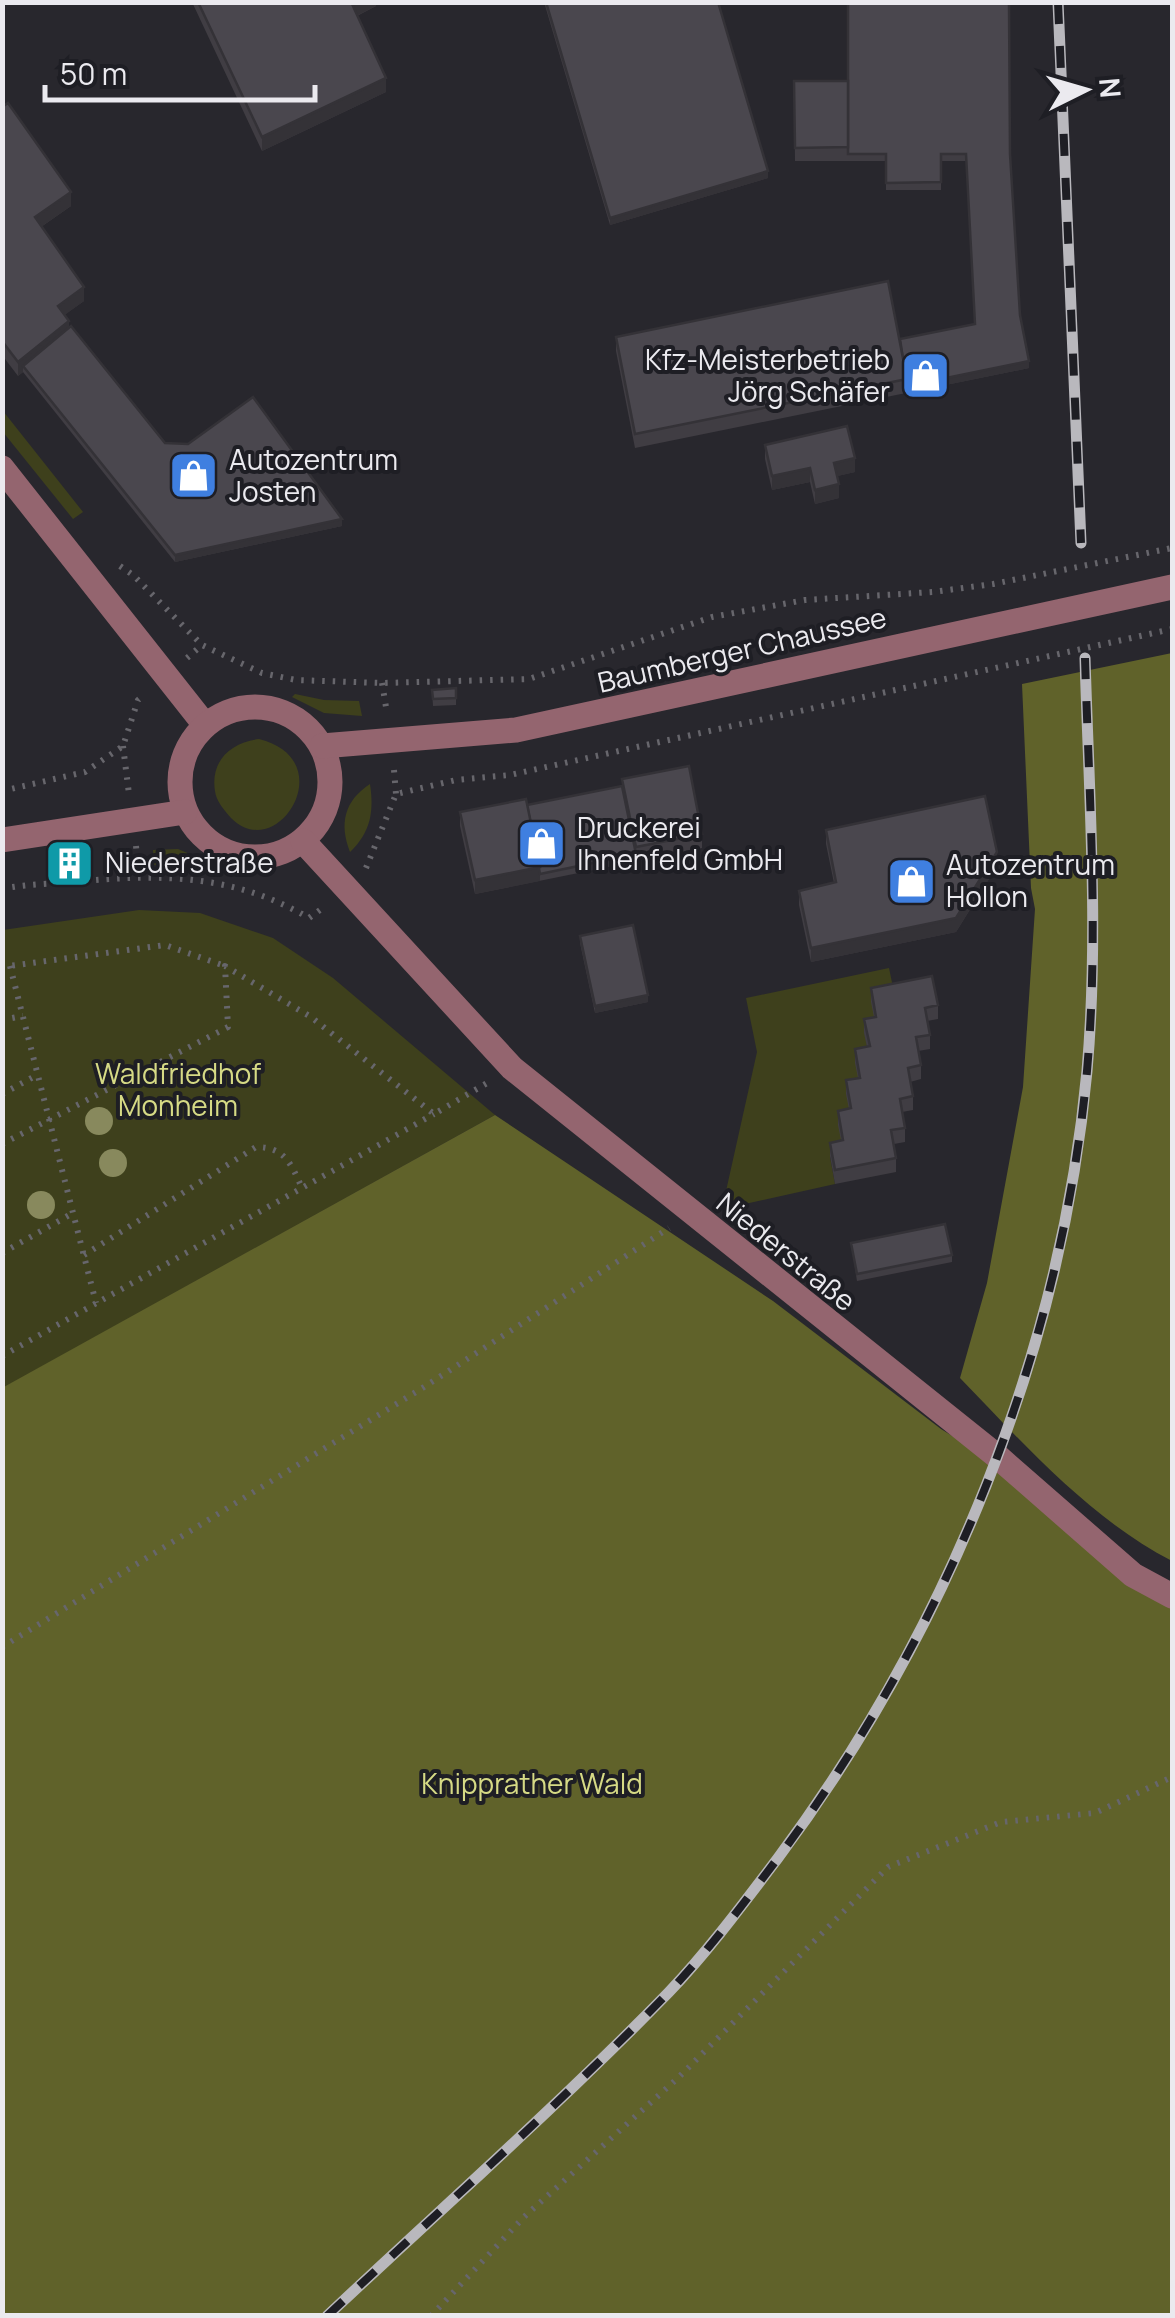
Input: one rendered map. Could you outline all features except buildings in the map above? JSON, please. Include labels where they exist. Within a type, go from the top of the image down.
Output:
[{"type":"street","points":[[2,468],[205,725]]},
{"type":"street","name":"Baumberger Chaussee","points":[[322,746],[516,730],[1172,588]]},
{"type":"street","points":[[246,706],[290,714],[322,746],[330,770],[330,796],[320,821],[303,841],[272,855],[237,856],[216,847],[198,832],[185,812],[181,766],[190,744],[205,725],[224,712],[246,706]]},
{"type":"street","points":[[2,840],[185,812]]},
{"type":"street","name":"Niederstraße","points":[[303,841],[512,1068],[998,1458],[1133,1575],[1172,1596]]},
{"type":"path","points":[[2,791],[84,772],[123,746],[138,700],[202,644],[262,673],[296,680],[382,683],[529,679],[712,617],[806,600],[992,584],[1172,548]]},
{"type":"path","points":[[2,889],[139,876],[207,881],[264,895],[309,918],[369,865],[380,827],[396,794],[456,780],[510,775],[1172,629]]},
{"type":"path","points":[[96,1304],[6,967],[165,945],[225,966],[311,1018],[434,1114]]},
{"type":"path","points":[[2,1144],[228,1028],[225,966]]},
{"type":"path","points":[[2,1020],[22,1016]]},
{"type":"path","points":[[2,1356],[512,1068]]},
{"type":"path","points":[[2,1094],[37,1076]]},
{"type":"path","points":[[84,1255],[256,1146],[280,1151],[290,1161],[302,1188]]},
{"type":"path","points":[[2,1253],[73,1212]]},
{"type":"path","points":[[2,1647],[408,1398],[691,1214]]},
{"type":"path","points":[[431,2316],[524,2217],[679,2078],[888,1867],[1001,1822],[1095,1813],[1172,1777]]},
{"type":"green space","points":[[3,411],[83,512],[73,519],[3,432]]},
{"type":"green space","points":[[1172,653],[1172,1561],[1086,1502],[960,1378],[987,1283],[1023,1087],[1035,909],[1022,684]]},
{"type":"green space","points":[[295,694],[359,701],[362,716],[324,713],[292,697]]},
{"type":"green space","points":[[259,739],[284,750],[297,767],[299,786],[294,804],[282,819],[267,828],[249,829],[231,818],[221,805],[214,780],[225,754],[240,744]]},
{"type":"green space","points":[[370,784],[369,821],[363,837],[350,852],[346,814],[354,798]]},
{"type":"green space","points":[[178,849],[213,864],[213,871],[154,865],[153,850]]},
{"type":"green space","name":"Waldfriedhof Monheim","points":[[139,910],[200,913],[273,938],[333,978],[495,1115],[3,1388],[3,930]]},
{"type":"green space","points":[[889,968],[895,997],[876,1031],[843,1154],[830,1157],[835,1184],[722,1209],[757,1052],[746,998]]},
{"type":"green space","name":"Knipprather Wald","points":[[495,1115],[773,1301],[941,1429],[1038,1489],[1133,1563],[1172,1583],[1172,2315],[3,2315],[2,1388]]},
{"type":"railway","points":[[1058,2],[1081,543]]},
{"type":"railway","points":[[327,2316],[586,2075],[698,1960],[778,1858],[839,1771],[894,1679],[943,1584],[986,1485],[1022,1385],[1052,1281],[1073,1177],[1091,1020],[1092,865],[1085,658]]},
{"type":"place","name":"Kfz-Meisterbetrieb Jörg Schäfer","points":[[925,376]]},
{"type":"place","name":"Autozentrum Josten","points":[[194,476]]},
{"type":"place","name":"Druckerei Ihnenfeld GmbH","points":[[542,844]]},
{"type":"place","name":"Niederstraße","points":[[70,863]]},
{"type":"place","name":"Autozentrum Hollon","points":[[911,881]]}]
